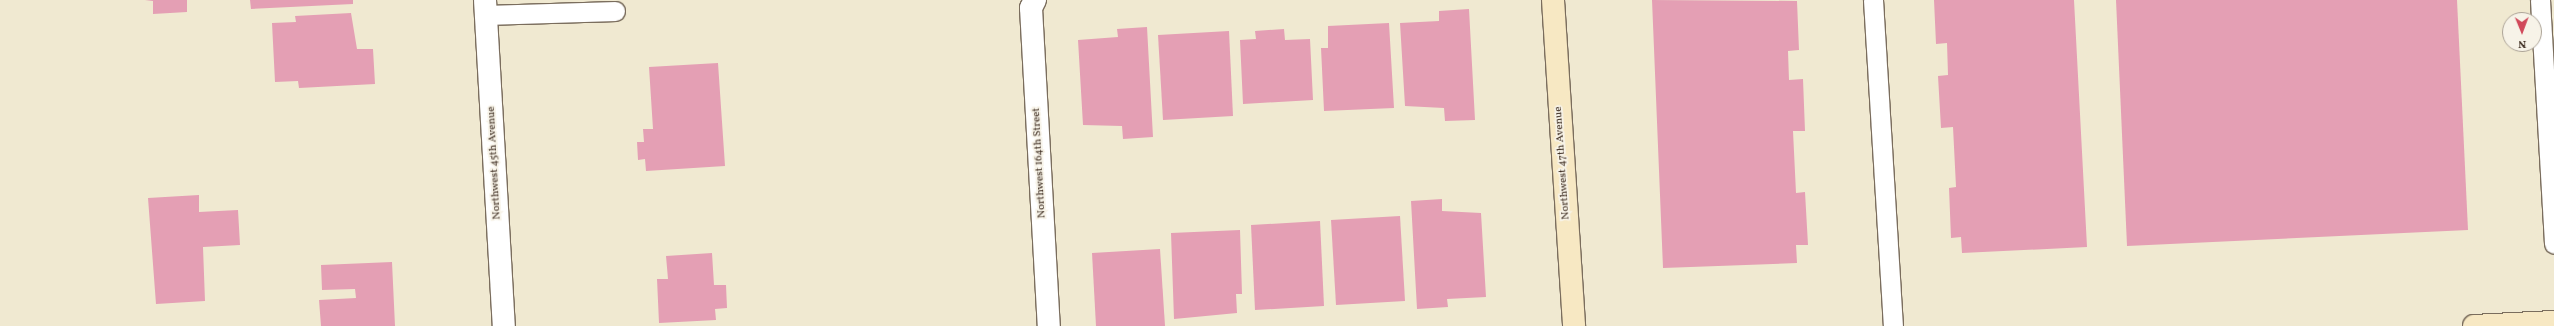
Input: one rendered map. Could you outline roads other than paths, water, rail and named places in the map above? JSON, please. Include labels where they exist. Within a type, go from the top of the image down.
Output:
[{"type":"street","name":"Northwest 47th Avenue","points":[[1553,0],[1574,326]]},
{"type":"street","name":"Northwest 164th Street","points":[[1032,3],[1049,326]]},
{"type":"street","name":"Northwest 45th Avenue","points":[[486,7],[504,326]]},
{"type":"street","points":[[2474,326],[2554,322]]},
{"type":"lane","points":[[1873,0],[1893,326]]},
{"type":"lane","points":[[2540,0],[2549,67],[2554,244]]},
{"type":"lane","points":[[486,7],[615,10]]}]
